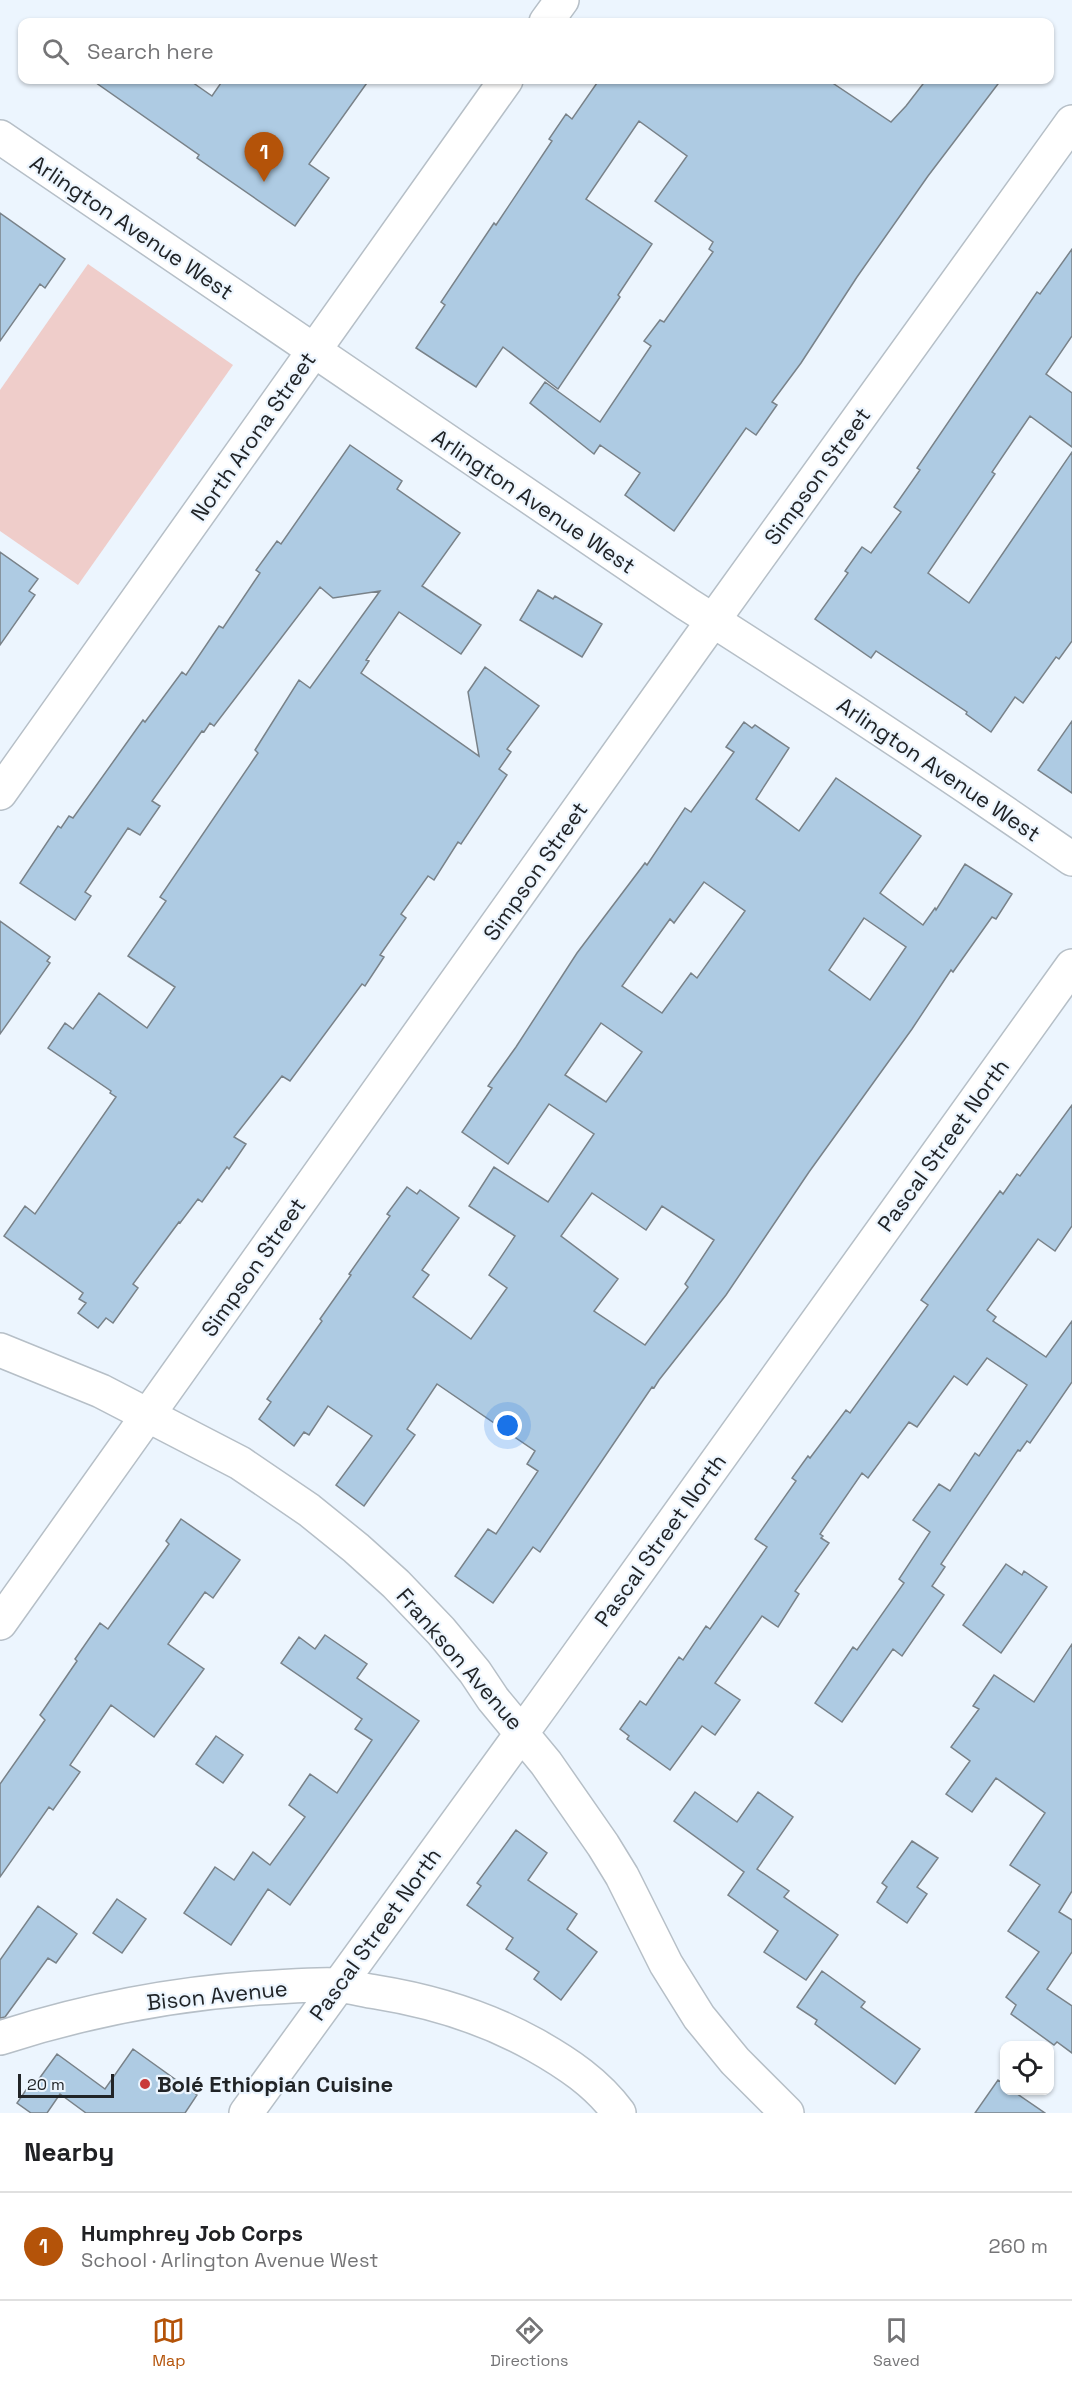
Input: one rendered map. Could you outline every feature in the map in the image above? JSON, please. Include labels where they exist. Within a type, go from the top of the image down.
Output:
[{"type":"street","points":[[549,18],[562,0]]},
{"type":"street","name":"North Arona Street","points":[[0,793],[503,84]]},
{"type":"street","name":"Simpson Street","points":[[0,1623],[713,621],[1072,122]]},
{"type":"street","name":"Arlington Avenue West","points":[[0,137],[713,621],[916,752],[1072,859]]},
{"type":"street","name":"Pascal Street North","points":[[246,2113],[1072,966]]},
{"type":"street","name":"Frankson Avenue","points":[[0,1350],[101,1390],[240,1464],[309,1510],[396,1584],[441,1631],[475,1672],[493,1699],[522,1731],[578,1806],[622,1876],[666,1964],[699,2017],[735,2061],[787,2113]]},
{"type":"street","name":"Bison Avenue","points":[[0,2038],[50,2022],[130,2003],[212,1992],[337,1985],[388,1994],[478,2017],[511,2032],[578,2072],[595,2085],[619,2113]]},
{"type":"shaded area","points":[[88,264],[233,365],[78,585],[0,531],[0,390]]},
{"type":"building","points":[[98,84],[195,84],[212,96],[220,84],[366,84],[309,164],[329,178],[295,226],[197,158],[199,155]]},
{"type":"building","points":[[596,84],[834,84],[891,122],[923,84],[998,84],[928,176],[857,277],[801,363],[772,402],[777,405],[756,435],[746,428],[674,531],[625,495],[640,473],[600,445],[594,454],[530,403],[545,382],[600,422],[651,346],[644,341],[660,320],[664,322],[713,252],[709,249],[713,242],[655,201],[687,156],[639,121],[586,199],[652,244],[618,295],[620,297],[558,389],[503,347],[476,387],[416,348],[445,305],[441,302],[552,141],[549,139],[566,114],[572,119]]},
{"type":"building","points":[[0,213],[65,259],[45,288],[40,284],[0,341]]},
{"type":"building","points":[[1072,249],[1072,336],[1046,374],[1072,393],[1072,447],[1030,416],[992,472],[995,474],[928,573],[969,603],[1072,452],[1072,641],[1059,659],[1056,657],[1023,703],[1015,697],[991,732],[966,714],[967,712],[876,651],[871,658],[815,619],[848,573],[845,571],[862,547],[871,553],[901,512],[894,507],[920,470],[917,468],[1037,292],[1040,294]]},
{"type":"building","points":[[350,445],[402,481],[397,489],[460,533],[422,586],[481,625],[461,654],[399,612],[366,660],[369,661],[361,673],[479,756],[468,692],[485,667],[539,706],[507,749],[511,752],[499,769],[507,775],[461,844],[458,842],[434,880],[428,876],[401,914],[406,918],[380,955],[384,957],[365,986],[362,984],[290,1081],[282,1076],[234,1137],[246,1144],[229,1169],[227,1167],[202,1202],[198,1199],[179,1222],[133,1284],[138,1288],[113,1323],[106,1318],[98,1328],[78,1313],[86,1303],[79,1299],[83,1293],[4,1236],[25,1206],[35,1214],[116,1097],[110,1093],[111,1091],[48,1048],[65,1023],[73,1029],[99,993],[147,1028],[175,987],[128,956],[166,901],[160,897],[258,753],[255,750],[299,680],[310,688],[380,591],[333,598],[320,587],[214,726],[210,723],[204,732],[202,731],[152,801],[160,806],[140,835],[128,828],[85,892],[91,896],[75,920],[20,883],[58,826],[61,828],[69,816],[73,818],[143,720],[145,722],[182,672],[186,675],[219,626],[223,628],[260,573],[256,570],[277,541],[281,544]]},
{"type":"building","points":[[0,552],[38,579],[29,591],[35,595],[0,645]]},
{"type":"building","points":[[538,590],[553,599],[555,596],[602,624],[582,657],[520,620]]},
{"type":"building","points":[[1072,721],[1072,793],[1038,770]]},
{"type":"building","points":[[744,722],[752,728],[755,725],[789,748],[756,799],[799,831],[836,778],[921,836],[880,893],[923,925],[935,908],[936,910],[965,864],[1012,894],[996,919],[992,917],[953,972],[951,970],[726,1295],[654,1388],[652,1387],[540,1552],[533,1547],[493,1603],[455,1576],[488,1529],[496,1534],[538,1471],[527,1464],[535,1451],[437,1384],[407,1429],[415,1435],[364,1506],[336,1485],[372,1436],[328,1406],[309,1435],[304,1432],[294,1446],[259,1419],[271,1402],[267,1399],[322,1321],[320,1319],[390,1216],[387,1214],[407,1187],[417,1194],[420,1190],[459,1218],[422,1270],[429,1275],[413,1297],[471,1339],[507,1288],[489,1275],[515,1236],[469,1206],[494,1167],[548,1202],[594,1134],[549,1104],[508,1164],[462,1132],[492,1088],[488,1086],[577,953],[645,863],[647,865],[685,808],[691,812],[734,752],[726,747]],"holes":[[[704,882],[745,911],[697,978],[691,973],[662,1013],[622,986],[670,919],[674,923]],[[864,918],[906,947],[870,1000],[829,970]],[[601,1023],[642,1052],[606,1102],[565,1075]],[[592,1193],[646,1230],[662,1206],[714,1240],[685,1284],[688,1287],[645,1345],[594,1311],[618,1279],[561,1236]]]},
{"type":"building","points":[[0,921],[50,957],[47,961],[50,963],[0,1034]]},
{"type":"building","points":[[1072,1105],[1072,1226],[1055,1251],[1038,1239],[987,1310],[996,1317],[993,1321],[1046,1357],[1072,1321],[1072,1382],[1030,1443],[1027,1441],[1020,1451],[1018,1450],[941,1564],[945,1567],[932,1586],[944,1595],[902,1656],[893,1649],[842,1722],[815,1703],[853,1647],[857,1650],[904,1583],[899,1579],[930,1532],[913,1520],[939,1484],[950,1491],[975,1453],[979,1456],[1027,1385],[987,1358],[967,1385],[954,1376],[917,1427],[909,1422],[868,1478],[862,1473],[820,1534],[823,1536],[821,1538],[829,1543],[795,1591],[799,1594],[778,1627],[762,1616],[715,1683],[740,1700],[715,1735],[702,1726],[670,1770],[627,1739],[629,1736],[620,1729],[640,1701],[646,1705],[679,1657],[683,1660],[706,1626],[710,1629],[767,1547],[755,1539],[796,1481],[792,1478],[846,1410],[850,1413],[928,1305],[921,1300],[1000,1191],[1003,1194],[1017,1174],[1020,1176]]},
{"type":"building","points":[[181,1519],[240,1560],[213,1598],[205,1592],[168,1644],[204,1669],[154,1737],[111,1705],[70,1765],[80,1772],[53,1810],[49,1807],[0,1877],[0,1784],[45,1720],[40,1715],[77,1661],[75,1659],[100,1623],[108,1629],[169,1544],[166,1541]]},
{"type":"building","points":[[1006,1564],[1022,1575],[1024,1571],[1047,1587],[1001,1653],[963,1625]]},
{"type":"building","points":[[325,1635],[367,1664],[357,1678],[419,1721],[290,1905],[268,1889],[231,1945],[184,1913],[215,1867],[234,1880],[253,1852],[270,1865],[305,1817],[289,1805],[310,1774],[337,1793],[372,1740],[355,1729],[362,1719],[281,1663],[299,1637],[315,1649]]},
{"type":"building","points":[[1072,1644],[1072,1891],[1059,1912],[1072,1920],[1072,1952],[1047,1989],[1072,2006],[1072,2053],[1057,2042],[1054,2045],[1054,2041],[1048,2041],[1011,2014],[1016,2005],[1006,1997],[1039,1952],[1008,1931],[1040,1885],[1010,1865],[1045,1813],[996,1778],[972,1812],[946,1794],[970,1761],[951,1747],[979,1709],[973,1706],[994,1675],[1034,1702]]},
{"type":"building","points":[[216,1736],[243,1755],[223,1783],[196,1764]]},
{"type":"building","points":[[695,1792],[737,1822],[758,1792],[793,1817],[757,1869],[789,1891],[784,1897],[838,1935],[806,1980],[764,1952],[778,1931],[728,1895],[744,1872],[674,1821]]},
{"type":"building","points":[[516,1830],[547,1853],[528,1880],[577,1914],[567,1929],[597,1952],[561,2000],[534,1979],[539,1972],[506,1949],[513,1938],[467,1905],[481,1886],[477,1883]]},
{"type":"building","points":[[912,1841],[938,1858],[917,1887],[927,1894],[907,1923],[877,1902],[887,1887],[882,1883]]},
{"type":"building","points":[[117,1899],[146,1919],[122,1953],[93,1933]]},
{"type":"building","points":[[38,1906],[77,1934],[56,1963],[48,1958],[5,2017],[0,2018],[0,1960]]},
{"type":"building","points":[[822,1971],[865,2002],[861,2007],[920,2049],[895,2084],[815,2024],[817,2020],[797,2007]]},
{"type":"building","name":"Bolé Ethiopian Cuisine","points":[[133,2049],[197,2095],[185,2113],[86,2113],[60,2094],[47,2113],[31,2113],[17,2103],[33,2080],[36,2083],[57,2054],[105,2089]]},
{"type":"building","points":[[998,2080],[1000,2095],[1019,2095],[1045,2113],[975,2113]]},
{"type":"place","name":"Humphrey Job Corps","points":[[264,182]]},
{"type":"place","name":"Bolé Ethiopian Cuisine","points":[[145,2084]]}]
